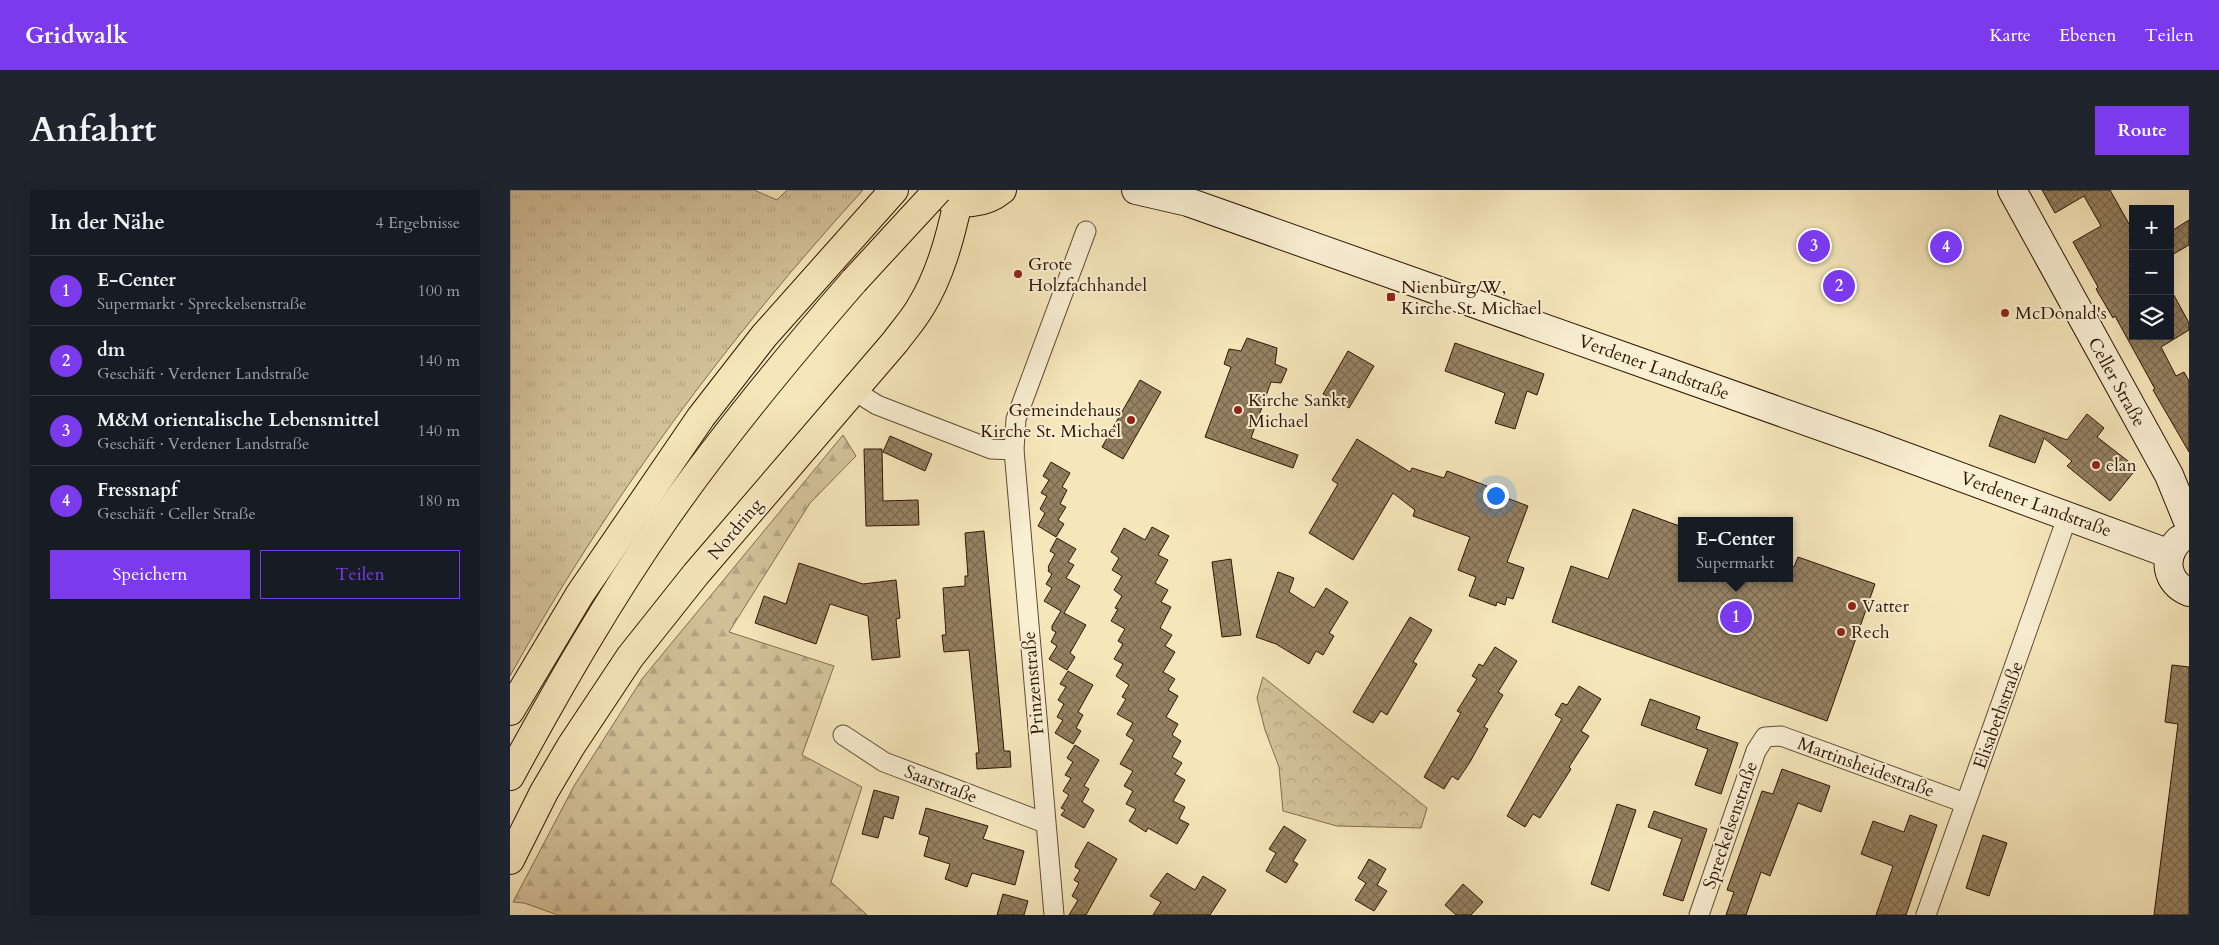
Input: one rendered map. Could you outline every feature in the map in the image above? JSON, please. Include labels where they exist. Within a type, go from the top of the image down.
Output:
[{"type":"main road","points":[[510,711],[580,594],[702,416],[764,336],[894,190]]},
{"type":"main road","points":[[510,776],[559,687],[611,601],[666,517],[788,357],[854,281],[944,194],[973,203],[988,199],[1002,190]]},
{"type":"main road","name":"Verdener Landstraße","points":[[1136,190],[1188,202],[2068,515],[2170,554]]},
{"type":"main road","name":"Celler Straße","points":[[2012,190],[2169,475],[2189,524]]},
{"type":"main road","name":"Nordring","points":[[510,860],[544,792],[571,746],[630,657],[696,574],[895,342],[920,308],[938,272],[952,228],[944,194]]},
{"type":"main road","points":[[2189,534],[2178,540],[2170,554],[2169,570],[2176,584],[2189,592]]},
{"type":"street","name":"Prinzenstraße","points":[[1054,915],[1014,450],[1016,419],[1086,231]]},
{"type":"street","points":[[853,390],[877,405],[990,449],[1014,450]]},
{"type":"street","name":"Elisabethstraße","points":[[1926,915],[2068,515]]},
{"type":"street","name":"Saarstraße","points":[[843,735],[884,762],[1045,823]]},
{"type":"street","name":"Martinsheidestraße","points":[[1765,737],[1782,736],[1965,803]]},
{"type":"street","name":"Spreckelsenstraße","points":[[1698,915],[1756,751],[1765,737]]},
{"type":"green space","points":[[510,190],[754,190],[777,200],[787,190],[863,190],[765,304],[672,423],[587,547],[547,611],[510,676]]},
{"type":"green space","points":[[843,435],[856,456],[810,503],[729,632],[834,666],[802,755],[862,787],[831,882],[867,915],[558,915],[524,903],[513,902],[574,786],[642,679]]},
{"type":"green space","points":[[1263,677],[1427,808],[1421,828],[1337,826],[1283,811],[1279,767],[1265,730],[1257,698]]},
{"type":"building","points":[[2042,190],[2110,190],[2129,224],[2129,340],[2173,340],[2161,347],[2176,376],[2184,372],[2189,381],[2189,452],[2153,390],[2155,389],[2115,316],[2113,318],[2096,289],[2098,287],[2073,242],[2101,226],[2084,196],[2055,213]]},
{"type":"building","points":[[2189,220],[2189,245],[2174,254],[2174,250],[2174,229]]},
{"type":"building","points":[[2174,295],[2189,323],[2189,330],[2174,339]]},
{"type":"building","name":"Kirche Sankt Michael","points":[[1247,338],[1277,348],[1275,364],[1287,369],[1281,383],[1271,382],[1251,438],[1298,455],[1293,468],[1205,437],[1231,367],[1224,364],[1229,349],[1241,351]]},
{"type":"building","points":[[1455,343],[1544,374],[1537,395],[1527,391],[1515,429],[1495,423],[1505,393],[1445,371]]},
{"type":"building","points":[[1348,351],[1374,366],[1349,408],[1323,394]]},
{"type":"building","name":"Gemeindehaus Kirche St. Michael","points":[[1140,380],[1161,392],[1123,459],[1102,447]]},
{"type":"building","points":[[2087,414],[2104,428],[2097,437],[2137,468],[2110,501],[2067,466],[2072,461],[2044,438],[2035,463],[1989,446],[2000,415],[2067,440]]},
{"type":"building","points":[[890,436],[932,454],[925,471],[883,452]]},
{"type":"building","points":[[1357,439],[1410,472],[1412,468],[1444,478],[1447,471],[1487,486],[1486,490],[1528,506],[1507,562],[1524,568],[1513,599],[1507,597],[1505,605],[1497,602],[1496,606],[1469,596],[1476,577],[1458,570],[1470,537],[1413,516],[1415,510],[1393,493],[1353,560],[1309,533],[1338,484],[1332,480]]},
{"type":"building","points":[[864,449],[882,449],[883,501],[918,500],[919,525],[866,526]]},
{"type":"building","points":[[1051,462],[1070,473],[1062,487],[1067,490],[1060,504],[1066,507],[1058,520],[1064,524],[1056,537],[1038,526],[1045,513],[1040,509],[1047,496],[1041,493],[1049,480],[1043,476]]},
{"type":"building","points":[[1633,509],[1678,526],[1678,582],[1793,582],[1793,566],[1798,557],[1875,584],[1827,721],[1552,622],[1571,566],[1608,579]]},
{"type":"building","points":[[1152,527],[1169,536],[1158,555],[1168,560],[1155,583],[1168,590],[1161,602],[1171,607],[1160,628],[1172,635],[1165,646],[1175,652],[1163,672],[1175,679],[1168,690],[1178,696],[1166,717],[1178,724],[1172,735],[1181,741],[1172,757],[1182,763],[1175,774],[1185,780],[1173,801],[1185,807],[1179,819],[1189,824],[1177,844],[1148,828],[1146,832],[1129,821],[1136,809],[1126,804],[1133,791],[1124,786],[1133,771],[1120,764],[1134,740],[1126,735],[1133,723],[1117,714],[1126,699],[1122,697],[1129,685],[1116,676],[1123,664],[1114,659],[1123,644],[1118,641],[1125,629],[1111,621],[1118,609],[1115,608],[1122,596],[1114,590],[1122,576],[1112,570],[1119,558],[1111,552],[1124,528],[1145,540]]},
{"type":"building","points":[[984,531],[1004,751],[1010,751],[1011,767],[977,769],[976,753],[979,753],[969,650],[944,652],[942,635],[946,635],[943,588],[965,586],[965,576],[968,576],[965,533]]},
{"type":"building","points":[[1057,538],[1076,549],[1068,562],[1074,565],[1066,578],[1080,586],[1064,613],[1086,625],[1070,653],[1075,657],[1067,670],[1049,659],[1057,646],[1051,642],[1056,632],[1052,630],[1052,626],[1061,611],[1044,601],[1052,588],[1046,584],[1052,574],[1048,571],[1048,567],[1055,554],[1050,551]]},
{"type":"building","points":[[1231,559],[1241,635],[1222,637],[1212,562]]},
{"type":"building","points":[[799,563],[863,584],[896,580],[900,618],[896,619],[900,657],[872,660],[868,616],[830,604],[816,644],[755,623],[764,596],[786,604]]},
{"type":"building","points":[[1278,572],[1294,578],[1289,592],[1314,608],[1326,588],[1348,602],[1329,633],[1334,636],[1323,655],[1316,651],[1309,664],[1276,644],[1256,637]]},
{"type":"building","points":[[1410,617],[1432,630],[1413,662],[1417,664],[1387,715],[1381,711],[1373,723],[1353,712]]},
{"type":"building","points":[[1495,647],[1517,661],[1498,692],[1503,695],[1484,727],[1488,729],[1470,762],[1458,780],[1452,776],[1444,789],[1424,777],[1461,713],[1457,711],[1477,679],[1472,676],[1479,664],[1483,666]]},
{"type":"building","points":[[2172,665],[2189,667],[2189,915],[2154,915],[2178,724],[2165,722]]},
{"type":"building","points":[[1068,671],[1093,685],[1078,712],[1083,715],[1076,728],[1081,731],[1073,744],[1055,733],[1063,720],[1057,717],[1064,704],[1058,700],[1066,687],[1060,684]]},
{"type":"building","points":[[1579,686],[1601,699],[1581,731],[1589,736],[1540,818],[1533,814],[1525,827],[1507,816],[1562,719],[1555,715],[1562,703],[1567,705]]},
{"type":"building","points":[[1650,699],[1700,717],[1696,729],[1738,743],[1721,794],[1695,785],[1708,749],[1641,725]]},
{"type":"building","points":[[1075,745],[1099,760],[1084,786],[1089,789],[1082,802],[1094,810],[1084,828],[1061,815],[1065,810],[1061,808],[1069,795],[1063,791],[1071,778],[1065,775],[1073,762],[1067,758]]},
{"type":"building","points":[[1782,769],[1830,786],[1821,812],[1798,803],[1770,876],[1761,872],[1746,915],[1726,915],[1734,892],[1727,890],[1762,791],[1773,794]]},
{"type":"building","points":[[874,790],[899,797],[893,819],[884,816],[878,838],[862,834]]},
{"type":"building","points":[[1617,804],[1636,810],[1609,891],[1591,884]]},
{"type":"building","points":[[926,808],[988,826],[983,839],[1024,851],[1015,885],[972,873],[967,887],[945,879],[950,864],[924,856],[929,837],[919,834]]},
{"type":"building","points":[[1654,811],[1707,829],[1683,901],[1663,895],[1682,839],[1648,827]]},
{"type":"building","points":[[1910,815],[1937,825],[1906,915],[1876,915],[1893,866],[1861,854],[1873,821],[1904,832]]},
{"type":"building","points":[[1284,826],[1306,840],[1293,861],[1298,864],[1286,883],[1266,871],[1276,853],[1269,849]]},
{"type":"building","points":[[1983,835],[2007,843],[1989,896],[1966,888]]},
{"type":"building","points":[[1088,842],[1117,859],[1086,915],[1069,915],[1078,900],[1072,896],[1079,883],[1074,880],[1080,870],[1075,867],[1076,863]]},
{"type":"building","points":[[1369,859],[1386,869],[1377,885],[1387,891],[1374,911],[1355,900],[1366,883],[1358,878]]},
{"type":"building","points":[[1167,873],[1195,890],[1203,876],[1226,890],[1210,915],[1153,915],[1161,902],[1150,896]]},
{"type":"building","points":[[1463,884],[1483,902],[1471,915],[1456,915],[1445,905]]},
{"type":"building","points":[[1003,894],[1028,901],[1024,915],[997,915]]},
{"type":"place","name":"M&M orientalische Lebensmittel","points":[[1814,246]]},
{"type":"place","name":"Fressnapf","points":[[1946,247]]},
{"type":"place","name":"Grote Holzfachhandel","points":[[1018,274]]},
{"type":"place","name":"dm","points":[[1839,286]]},
{"type":"place","name":"Nienburg/W, Kirche St. Michael","points":[[1391,297]]},
{"type":"place","name":"McDonald's","points":[[2005,313]]},
{"type":"place","name":"Kirche Sankt Michael","points":[[1238,410]]},
{"type":"place","name":"Gemeindehaus Kirche St. Michael","points":[[1131,420]]},
{"type":"place","name":"elan","points":[[2096,465]]},
{"type":"place","name":"Vatter","points":[[1852,606]]},
{"type":"place","name":"E-Center","points":[[1736,617]]},
{"type":"place","name":"Rech","points":[[1841,632]]}]
